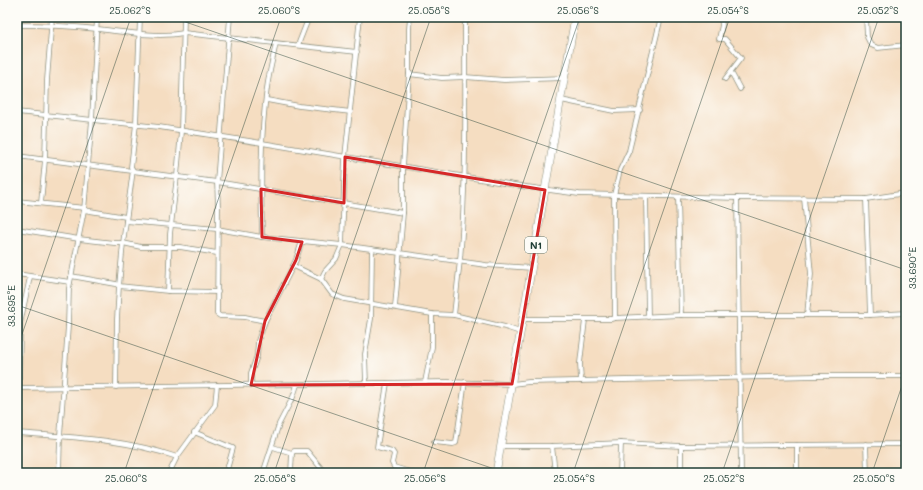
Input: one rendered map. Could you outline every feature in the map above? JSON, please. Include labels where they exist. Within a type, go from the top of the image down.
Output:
[{"type":"highway","name":"N1","points":[[496,473],[575,17]]},
{"type":"street","points":[[41,203],[45,160],[47,80],[52,17]]},
{"type":"street","points":[[59,473],[70,282],[84,209],[92,120],[97,17]]},
{"type":"street","points":[[116,387],[116,319],[123,243],[133,170],[131,167],[136,124],[140,17]]},
{"type":"street","points":[[168,291],[169,247],[181,131],[184,17]]},
{"type":"street","points":[[230,17],[216,182],[218,206],[218,315],[265,322]]},
{"type":"street","points":[[298,46],[309,17]]},
{"type":"street","points":[[321,279],[325,271],[336,259],[342,245],[345,157],[360,17]]},
{"type":"street","points":[[395,307],[403,213],[403,166],[409,74],[408,29],[410,17]]},
{"type":"street","points":[[454,315],[460,261],[464,177],[465,17]]},
{"type":"street","points":[[615,318],[614,195],[620,170],[629,151],[640,110],[661,17]]},
{"type":"street","points":[[721,17],[722,25],[719,39],[725,39],[741,58],[725,79]]},
{"type":"street","points":[[866,17],[867,37],[871,45],[878,48],[906,45]]},
{"type":"street","points":[[17,25],[96,29],[140,34],[184,33],[357,52]]},
{"type":"street","points":[[262,237],[262,143],[267,89],[276,43]]},
{"type":"street","points":[[731,72],[740,89]]},
{"type":"street","points":[[409,74],[442,78],[465,77],[504,80],[565,78]]},
{"type":"street","points":[[266,100],[299,106],[350,112]]},
{"type":"street","points":[[561,100],[614,111],[640,110]]},
{"type":"street","points":[[17,112],[136,124],[221,136],[464,177],[579,194],[737,198],[866,199],[906,193]]},
{"type":"street","points":[[17,156],[177,176],[403,213]]},
{"type":"street","points":[[646,196],[648,317]]},
{"type":"street","points":[[678,196],[681,315]]},
{"type":"street","points":[[737,198],[741,473]]},
{"type":"street","points":[[804,198],[811,274],[807,316]]},
{"type":"street","points":[[866,199],[870,315]]},
{"type":"street","points":[[17,201],[84,209],[126,219],[262,237],[342,245],[486,265],[532,268]]},
{"type":"street","points":[[17,229],[79,239],[123,243],[148,248],[180,247],[217,253]]},
{"type":"street","points":[[251,385],[251,373],[257,356],[258,341],[265,322],[294,266],[304,242]]},
{"type":"street","points":[[366,383],[366,354],[371,319],[372,249]]},
{"type":"street","points":[[294,266],[321,279],[332,294],[351,301],[432,314],[454,315],[520,332]]},
{"type":"street","points":[[17,274],[70,282]]},
{"type":"street","points":[[71,276],[116,284],[119,286],[168,291],[218,292]]},
{"type":"street","points":[[30,277],[20,324],[18,388],[425,382],[512,384],[529,382],[816,376],[906,376]]},
{"type":"street","points":[[523,319],[584,320],[681,315],[807,316],[906,313]]},
{"type":"street","points":[[425,382],[432,347],[432,314]]},
{"type":"street","points":[[581,382],[580,363],[584,320]]},
{"type":"street","points":[[434,442],[456,443],[465,382]]},
{"type":"street","points":[[387,383],[376,447],[392,451],[394,454],[392,463],[394,467],[413,473]]},
{"type":"street","points":[[169,473],[177,457],[215,405],[217,385]]},
{"type":"street","points":[[263,473],[273,447],[279,424],[293,397],[297,385]]},
{"type":"street","points":[[194,432],[233,448],[226,473]]},
{"type":"street","points":[[17,433],[127,443],[177,457]]},
{"type":"street","points":[[501,446],[552,446],[621,443],[681,446],[906,444]]},
{"type":"street","points":[[620,473],[621,443]]},
{"type":"street","points":[[866,444],[867,473]]},
{"type":"street","points":[[797,445],[798,473]]},
{"type":"street","points":[[552,446],[555,473]]},
{"type":"street","points":[[681,446],[681,473]]},
{"type":"street","points":[[273,447],[292,453],[294,451],[307,451],[325,473]]},
{"type":"street","points":[[291,473],[292,453]]},
{"type":"highlighted area","points":[[345,157],[545,190],[512,384],[251,385],[265,321],[296,260],[302,242],[262,237],[261,189],[344,203]]}]
